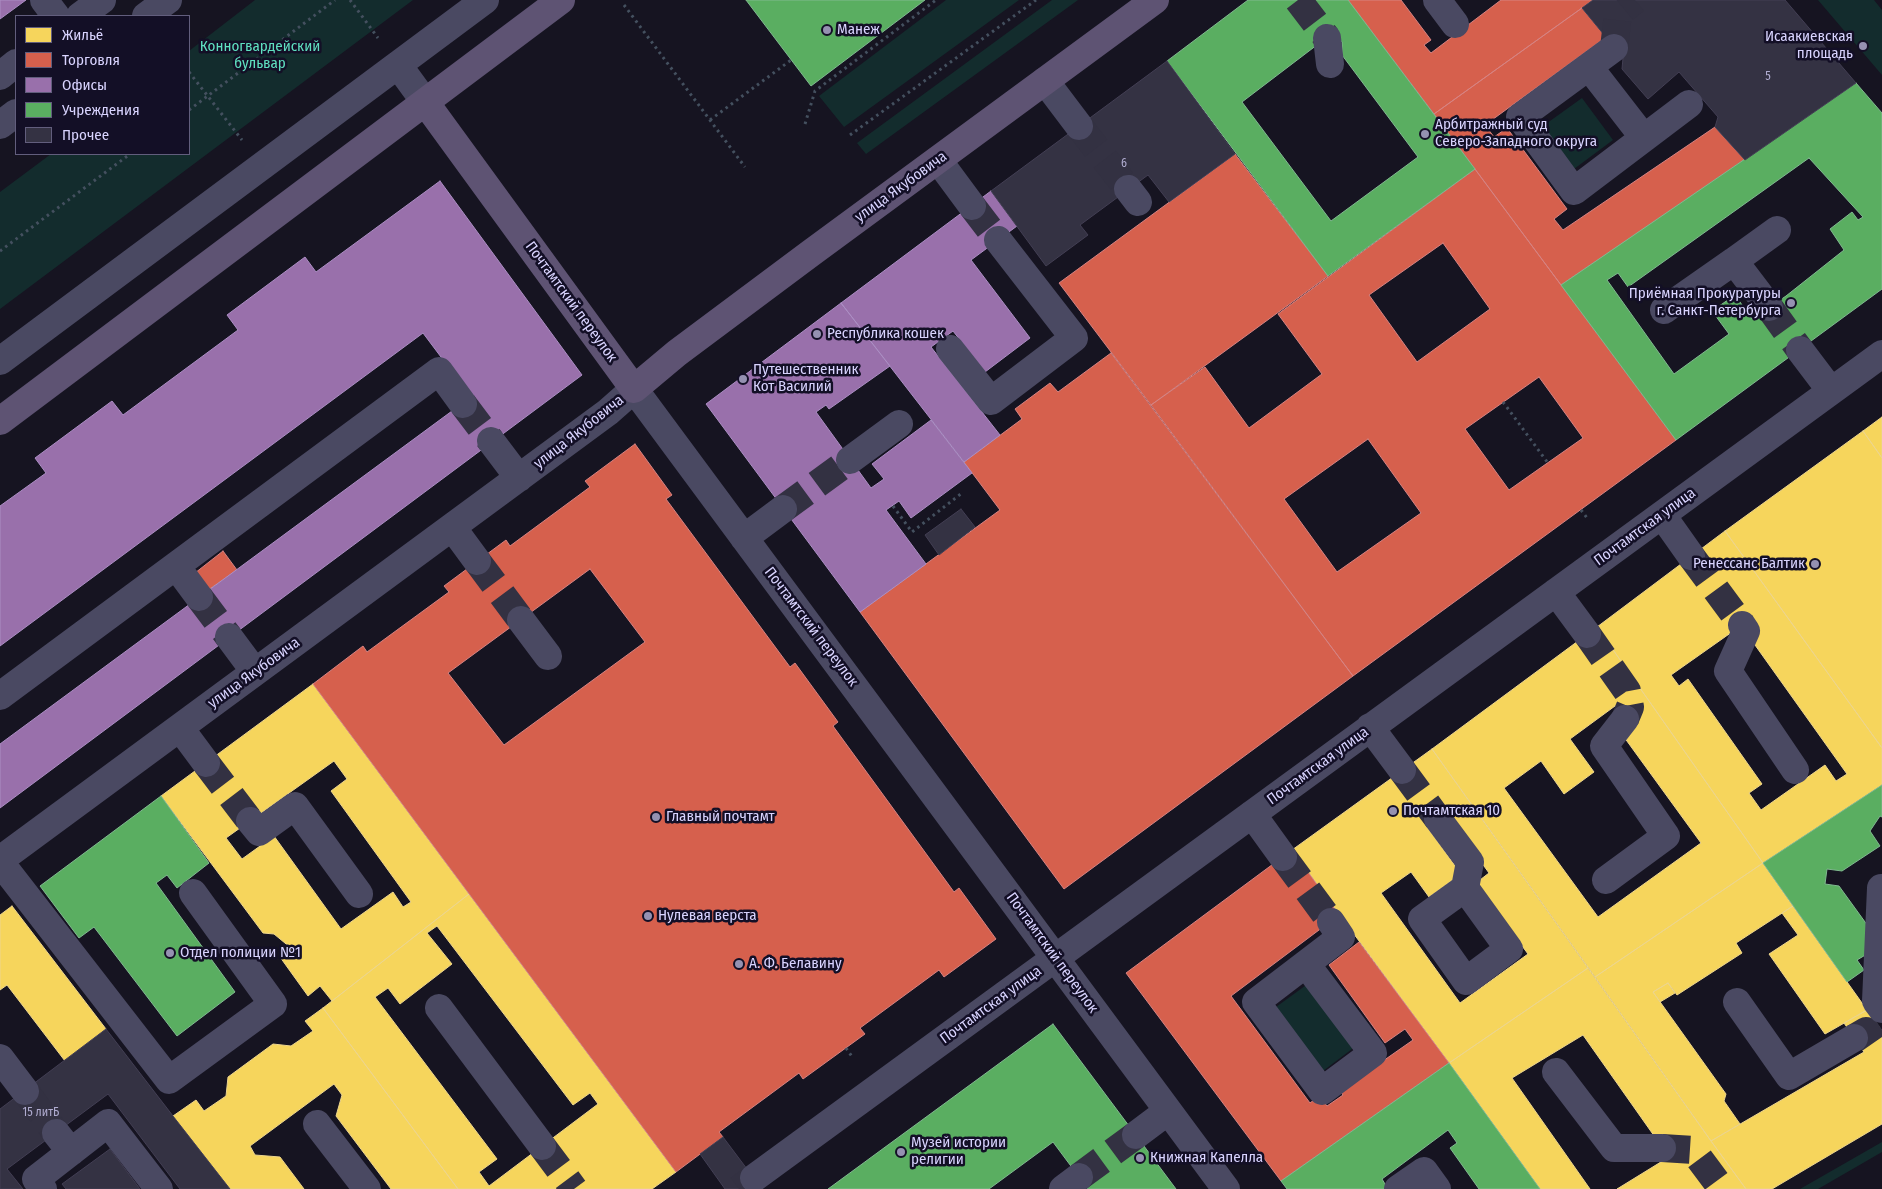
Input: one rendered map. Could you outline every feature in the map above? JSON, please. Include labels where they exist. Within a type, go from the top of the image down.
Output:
[{"type":"main road","points":[[0,421],[561,0]]},
{"type":"main road","name":"улица Якубовича","points":[[634,389],[684,347],[1155,0]]},
{"type":"main road","name":"Почтамтский переулок","points":[[425,102],[634,389]]},
{"type":"street","points":[[44,0],[55,15]]},
{"type":"street","points":[[81,15],[102,0]]},
{"type":"street","points":[[147,15],[168,0]]},
{"type":"street","points":[[0,362],[486,0]]},
{"type":"street","points":[[1437,0],[1455,24]]},
{"type":"street","points":[[1614,48],[1520,117],[1574,191],[1689,104]]},
{"type":"street","name":"Почтамтский переулок","points":[[398,64],[425,102]]},
{"type":"street","points":[[0,76],[15,65]]},
{"type":"street","points":[[1589,67],[1644,138]]},
{"type":"street","points":[[1045,81],[1079,126]]},
{"type":"street","points":[[0,126],[15,114]]},
{"type":"street","points":[[938,160],[972,206]]},
{"type":"street","points":[[1664,310],[1777,230]]},
{"type":"street","points":[[950,349],[991,401],[1074,338],[998,240]]},
{"type":"street","points":[[1734,261],[1769,308]]},
{"type":"street","points":[[1800,350],[1831,391]]},
{"type":"street","name":"Почтамтская улица","points":[[754,1178],[1882,354]]},
{"type":"street","points":[[0,696],[439,371],[463,404]]},
{"type":"street","name":"Почтамтский переулок","points":[[634,389],[1226,1189]]},
{"type":"street","name":"улица Якубовича","points":[[0,861],[608,412],[634,389]]},
{"type":"street","points":[[850,460],[899,424]]},
{"type":"street","points":[[491,441],[519,478]]},
{"type":"street","points":[[744,538],[784,509]]},
{"type":"street","points":[[1662,515],[1691,556]]},
{"type":"street","points":[[452,528],[477,562]]},
{"type":"street","points":[[176,566],[199,597]]},
{"type":"street","points":[[1556,592],[1588,634]]},
{"type":"street","points":[[521,620],[548,656]]},
{"type":"street","points":[[1742,625],[1746,631],[1728,671],[1795,770]]},
{"type":"street","points":[[229,638],[255,672]]},
{"type":"street","points":[[1606,880],[1666,836],[1604,746],[1625,719]]},
{"type":"street","points":[[180,728],[206,763]]},
{"type":"street","points":[[1370,728],[1402,770]]},
{"type":"street","points":[[250,821],[259,832],[295,806],[359,894]]},
{"type":"street","points":[[1252,814],[1283,858]]},
{"type":"street","points":[[1438,819],[1470,862],[1465,888]]},
{"type":"street","points":[[0,861],[169,1080],[273,1004],[193,893]]},
{"type":"street","points":[[1881,888],[1876,1001],[1882,1009]]},
{"type":"street","points":[[1306,964],[1372,1053],[1322,1090],[1256,1002],[1341,937],[1330,922]]},
{"type":"street","points":[[1737,1002],[1789,1076],[1854,1038]]},
{"type":"street","points":[[439,1008],[542,1146]]},
{"type":"street","points":[[0,1058],[24,1091]]},
{"type":"street","points":[[1556,1072],[1614,1148],[1662,1148]]},
{"type":"street","points":[[1136,1135],[1168,1111]]},
{"type":"street","points":[[44,1189],[36,1179],[63,1142],[108,1123],[160,1189]]},
{"type":"street","points":[[316,1124],[367,1189]]},
{"type":"street","points":[[1398,1189],[1424,1171],[1437,1189]]},
{"type":"path","points":[[190,109],[336,0]]},
{"type":"path","points":[[350,0],[379,38]]},
{"type":"path","points":[[805,124],[815,92],[936,0]]},
{"type":"path","points":[[850,135],[1036,0]]},
{"type":"path","points":[[624,5],[745,167]]},
{"type":"path","points":[[710,120],[792,60]]},
{"type":"path","points":[[190,73],[242,140]]},
{"type":"path","points":[[0,251],[129,155]]},
{"type":"path","points":[[1502,402],[1548,463]]},
{"type":"path","points":[[893,506],[912,532],[962,493]]},
{"type":"path","points":[[1581,510],[1587,518]]},
{"type":"path","points":[[846,1048],[853,1058]]},
{"type":"green space","name":"Конногвардейский бульвар","points":[[255,0],[413,0],[0,309],[0,192],[50,155],[190,155],[190,50]]},
{"type":"green space","points":[[946,0],[1019,0],[844,127],[819,96]]},
{"type":"green space","points":[[1052,0],[1078,0],[866,154],[857,143]]},
{"type":"green space","name":"Исаакиевская площадь","points":[[1818,0],[1874,0],[1882,10],[1882,75]]},
{"type":"green space","points":[[1582,98],[1613,140],[1574,169],[1543,126]]},
{"type":"green space","points":[[1309,983],[1356,1046],[1323,1071],[1276,1007]]},
{"type":"green space","points":[[1882,1142],[1882,1152],[1818,1189],[1800,1189]]},
{"type":"building: Жильё","points":[[1882,417],[1882,458],[1863,431]]},
{"type":"building: Жильё","name":"Ренессанс Балтик","points":[[1863,431],[1882,458],[1882,748],[1725,531]]},
{"type":"building: Жильё","points":[[1725,531],[1882,748],[1882,785],[1763,863],[1597,627]],"holes":[[[1749,620],[1750,638],[1847,774],[1836,781],[1825,765],[1761,810],[1749,793],[1762,784],[1688,679],[1679,686],[1671,675]]]},
{"type":"building: Жильё","points":[[1597,627],[1763,863],[1595,977],[1432,749]],"holes":[[[1615,706],[1633,730],[1624,737],[1701,843],[1598,917],[1504,788],[1541,761],[1564,794],[1594,772],[1570,739]]]},
{"type":"building: Жильё","points":[[313,684],[469,894],[332,1001],[320,986],[308,996],[280,957],[291,948],[274,934],[263,933],[161,796]],"holes":[[[334,761],[347,779],[331,791],[411,902],[403,907],[393,892],[341,929],[274,836],[242,859],[226,838]]]},
{"type":"building: Жильё","points":[[1432,749],[1588,968],[1449,1063],[1292,850]],"holes":[[[1446,813],[1489,873],[1476,883],[1528,954],[1460,1003],[1381,893],[1411,872],[1429,897],[1461,874],[1427,827]]]},
{"type":"building: Жильё","points":[[1763,863],[1793,906],[1736,943],[1742,953],[1677,995],[1668,983],[1653,992],[1726,1094],[1724,1101],[1740,1124],[1711,1141],[1595,977]]},
{"type":"building: Жильё","points":[[469,894],[676,1172],[652,1189],[458,1189],[323,1008]],"holes":[[[437,926],[573,1105],[590,1093],[598,1104],[489,1186],[479,1172],[497,1159],[375,997],[388,988],[400,1004],[452,964],[427,933]]]},
{"type":"building: Жильё","points":[[12,906],[106,1029],[65,1061],[7,985],[0,990],[0,915]]},
{"type":"building: Жильё","points":[[1793,906],[1867,1010],[1825,1034],[1769,954],[1798,935],[1782,913]]},
{"type":"building: Жильё","points":[[1588,968],[1746,1189],[1617,1189],[1669,1157],[1583,1035],[1512,1078],[1590,1189],[1540,1189],[1449,1063]]},
{"type":"building: Жильё","points":[[1668,983],[1675,993],[1660,1002],[1653,992]]},
{"type":"building: Жильё","points":[[323,1008],[458,1189],[391,1189],[336,1116],[342,1095],[334,1084],[250,1146],[255,1155],[280,1157],[304,1189],[230,1189],[173,1116],[196,1100],[204,1111],[226,1096],[228,1077],[273,1044],[291,1046],[313,1031],[305,1021]]},
{"type":"building: Жильё","points":[[1867,1010],[1882,1031],[1882,1124],[1772,1189],[1746,1189],[1711,1141],[1864,1052],[1844,1023]]},
{"type":"building: Торговля","points":[[1348,0],[1401,0],[1431,40],[1424,45],[1431,53],[1501,0],[1593,0],[1434,114]]},
{"type":"building: Торговля","points":[[1582,8],[1606,37],[1485,125],[1494,137],[1507,128],[1567,209],[1554,219],[1563,230],[1715,127],[1745,160],[1561,285],[1434,114]]},
{"type":"building: Торговля","points":[[1235,154],[1328,276],[1151,405],[1059,283]]},
{"type":"building: Торговля","points":[[1475,169],[1676,440],[1353,676],[1151,405],[1205,367],[1249,428],[1322,374],[1278,314]],"holes":[[[1443,243],[1490,309],[1417,362],[1369,295]],[[1539,377],[1583,438],[1509,490],[1465,429]],[[1368,439],[1421,513],[1337,572],[1284,499]]]},
{"type":"building: Торговля","points":[[1111,353],[1353,676],[1064,889],[860,612],[1000,510],[964,462],[1022,419],[1015,409],[1050,383],[1058,392]]},
{"type":"building: Торговля","name":"Главный почтамт","points":[[635,444],[672,495],[666,499],[790,667],[795,663],[838,722],[833,726],[954,892],[959,888],[996,939],[944,977],[939,970],[860,1028],[865,1034],[803,1079],[799,1073],[719,1132],[723,1137],[676,1172],[313,684],[363,646],[367,652],[449,592],[444,586],[506,540],[510,546],[590,487],[585,481]],"holes":[[[590,569],[645,642],[504,745],[448,673]]]},
{"type":"building: Торговля","points":[[223,551],[237,570],[208,590],[195,573]]},
{"type":"building: Торговля","points":[[1292,850],[1339,915],[1231,996],[1310,1103],[1319,1096],[1327,1106],[1343,1095],[1340,1091],[1413,1040],[1405,1029],[1385,1043],[1329,965],[1359,942],[1449,1063],[1281,1181],[1126,973]]},
{"type":"building: Офисы","points":[[0,0],[26,0],[0,19]]},
{"type":"building: Офисы","points":[[440,181],[582,375],[0,808],[0,744],[471,397],[423,333],[0,646],[0,506],[46,473],[35,458],[112,401],[123,415],[238,330],[227,315],[305,257],[316,272]]},
{"type":"building: Офисы","points":[[991,191],[1017,226],[971,260],[1030,338],[985,372],[953,331],[931,347],[1000,435],[964,462],[841,303]]},
{"type":"building: Офисы","points":[[841,303],[890,366],[829,409],[826,405],[816,412],[871,488],[884,479],[872,464],[931,420],[972,473],[911,518],[899,501],[886,510],[926,564],[860,612],[706,404]]},
{"type":"building: Учреждения","name":"Манеж","points":[[746,0],[925,0],[811,86]]},
{"type":"building: Учреждения","name":"Арбитражный суд Северо-Западного округа","points":[[1248,0],[1348,0],[1475,169],[1328,276],[1167,61]],"holes":[[[1334,32],[1342,42],[1342,55],[1418,157],[1331,221],[1242,102]]]},
{"type":"building: Учреждения","points":[[1856,83],[1882,113],[1882,289],[1676,440],[1561,285]],"holes":[[[1809,158],[1863,217],[1858,220],[1852,212],[1830,229],[1844,250],[1786,296],[1752,319],[1735,295],[1712,311],[1729,334],[1674,374],[1607,280],[1618,273],[1628,287]]]},
{"type":"building: Учреждения","points":[[1882,785],[1882,817],[1880,816],[1870,831],[1880,846],[1842,871],[1827,869],[1825,884],[1839,886],[1873,933],[1872,951],[1857,960],[1864,970],[1847,982],[1763,863]]},
{"type":"building: Учреждения","points":[[161,796],[209,863],[177,888],[167,875],[156,883],[235,992],[177,1036],[94,927],[79,938],[40,886]]},
{"type":"building: Учреждения","points":[[1053,1024],[1176,1189],[1088,1189],[1053,1142],[989,1189],[828,1189]]},
{"type":"building: Учреждения","points":[[1449,1063],[1540,1189],[1479,1189],[1450,1148],[1457,1143],[1448,1130],[1382,1179],[1388,1189],[1287,1189],[1281,1181]]},
{"type":"building: Прочее","points":[[1593,0],[1785,0],[1856,83],[1745,160],[1715,127],[1718,117],[1679,72],[1648,99],[1622,69],[1623,58],[1582,8]]},
{"type":"building: Прочее","points":[[1167,61],[1235,154],[1169,202],[1148,175],[1080,225],[1088,235],[1046,266],[991,191]]},
{"type":"building: Прочее","points":[[961,509],[975,527],[939,555],[925,535]]},
{"type":"building: Прочее","points":[[106,1029],[230,1189],[180,1189],[108,1094],[7,1169],[23,1189],[0,1189],[0,1109]]},
{"type":"building: Прочее","points":[[723,1137],[762,1189],[725,1189],[700,1154]]},
{"type":"building: Прочее","points":[[110,1149],[140,1189],[66,1189],[62,1184]]},
{"type":"tunnel","points":[[1298,0],[1327,38]]},
{"type":"tunnel","points":[[1614,48],[1618,14],[1635,0]]},
{"type":"tunnel","points":[[1079,126],[1128,189]]},
{"type":"tunnel","points":[[972,206],[998,240]]},
{"type":"tunnel","points":[[1769,307],[1800,350]]},
{"type":"tunnel","points":[[463,404],[491,441]]},
{"type":"tunnel","points":[[783,509],[850,460]]},
{"type":"tunnel","points":[[1691,556],[1742,625]]},
{"type":"tunnel","points":[[477,561],[521,620]]},
{"type":"tunnel","points":[[199,597],[229,637]]},
{"type":"tunnel","points":[[1587,634],[1627,691],[1630,707],[1625,719]]},
{"type":"tunnel","points":[[206,763],[250,821]]},
{"type":"tunnel","points":[[1402,770],[1438,819]]},
{"type":"tunnel","points":[[1283,857],[1331,922]]},
{"type":"tunnel","points":[[1854,1038],[1866,1031],[1882,1054]]},
{"type":"tunnel","points":[[25,1091],[56,1133]]},
{"type":"tunnel","points":[[1079,1177],[1136,1135]]},
{"type":"tunnel","points":[[542,1146],[574,1189]]},
{"type":"tunnel","points":[[1662,1148],[1693,1150],[1722,1189]]},
{"type":"tunnel","points":[[739,1189],[754,1178]]},
{"type":"place","name":"Манеж","points":[[827,30]]},
{"type":"place","name":"Исаакиевская площадь","points":[[1863,46]]},
{"type":"place","name":"Арбитражный суд Северо-Западного округа","points":[[1425,134]]},
{"type":"place","name":"Приёмная Прокуратуры г. Санкт-Петербурга","points":[[1791,303]]},
{"type":"place","name":"Республика кошек","points":[[817,334]]},
{"type":"place","name":"Путешественник Кот Василий","points":[[743,379]]},
{"type":"place","name":"Ренессанс Балтик","points":[[1815,564]]},
{"type":"place","name":"Почтамтская 10","points":[[1393,811]]},
{"type":"place","name":"Главный почтамт","points":[[656,817]]},
{"type":"place","name":"Нулевая верста","points":[[648,916]]},
{"type":"place","name":"Отдел полиции №1","points":[[170,953]]},
{"type":"place","name":"А. Ф. Белавину","points":[[739,964]]},
{"type":"place","name":"Музей истории религии","points":[[901,1152]]},
{"type":"place","name":"Книжная Капелла","points":[[1140,1158]]}]
